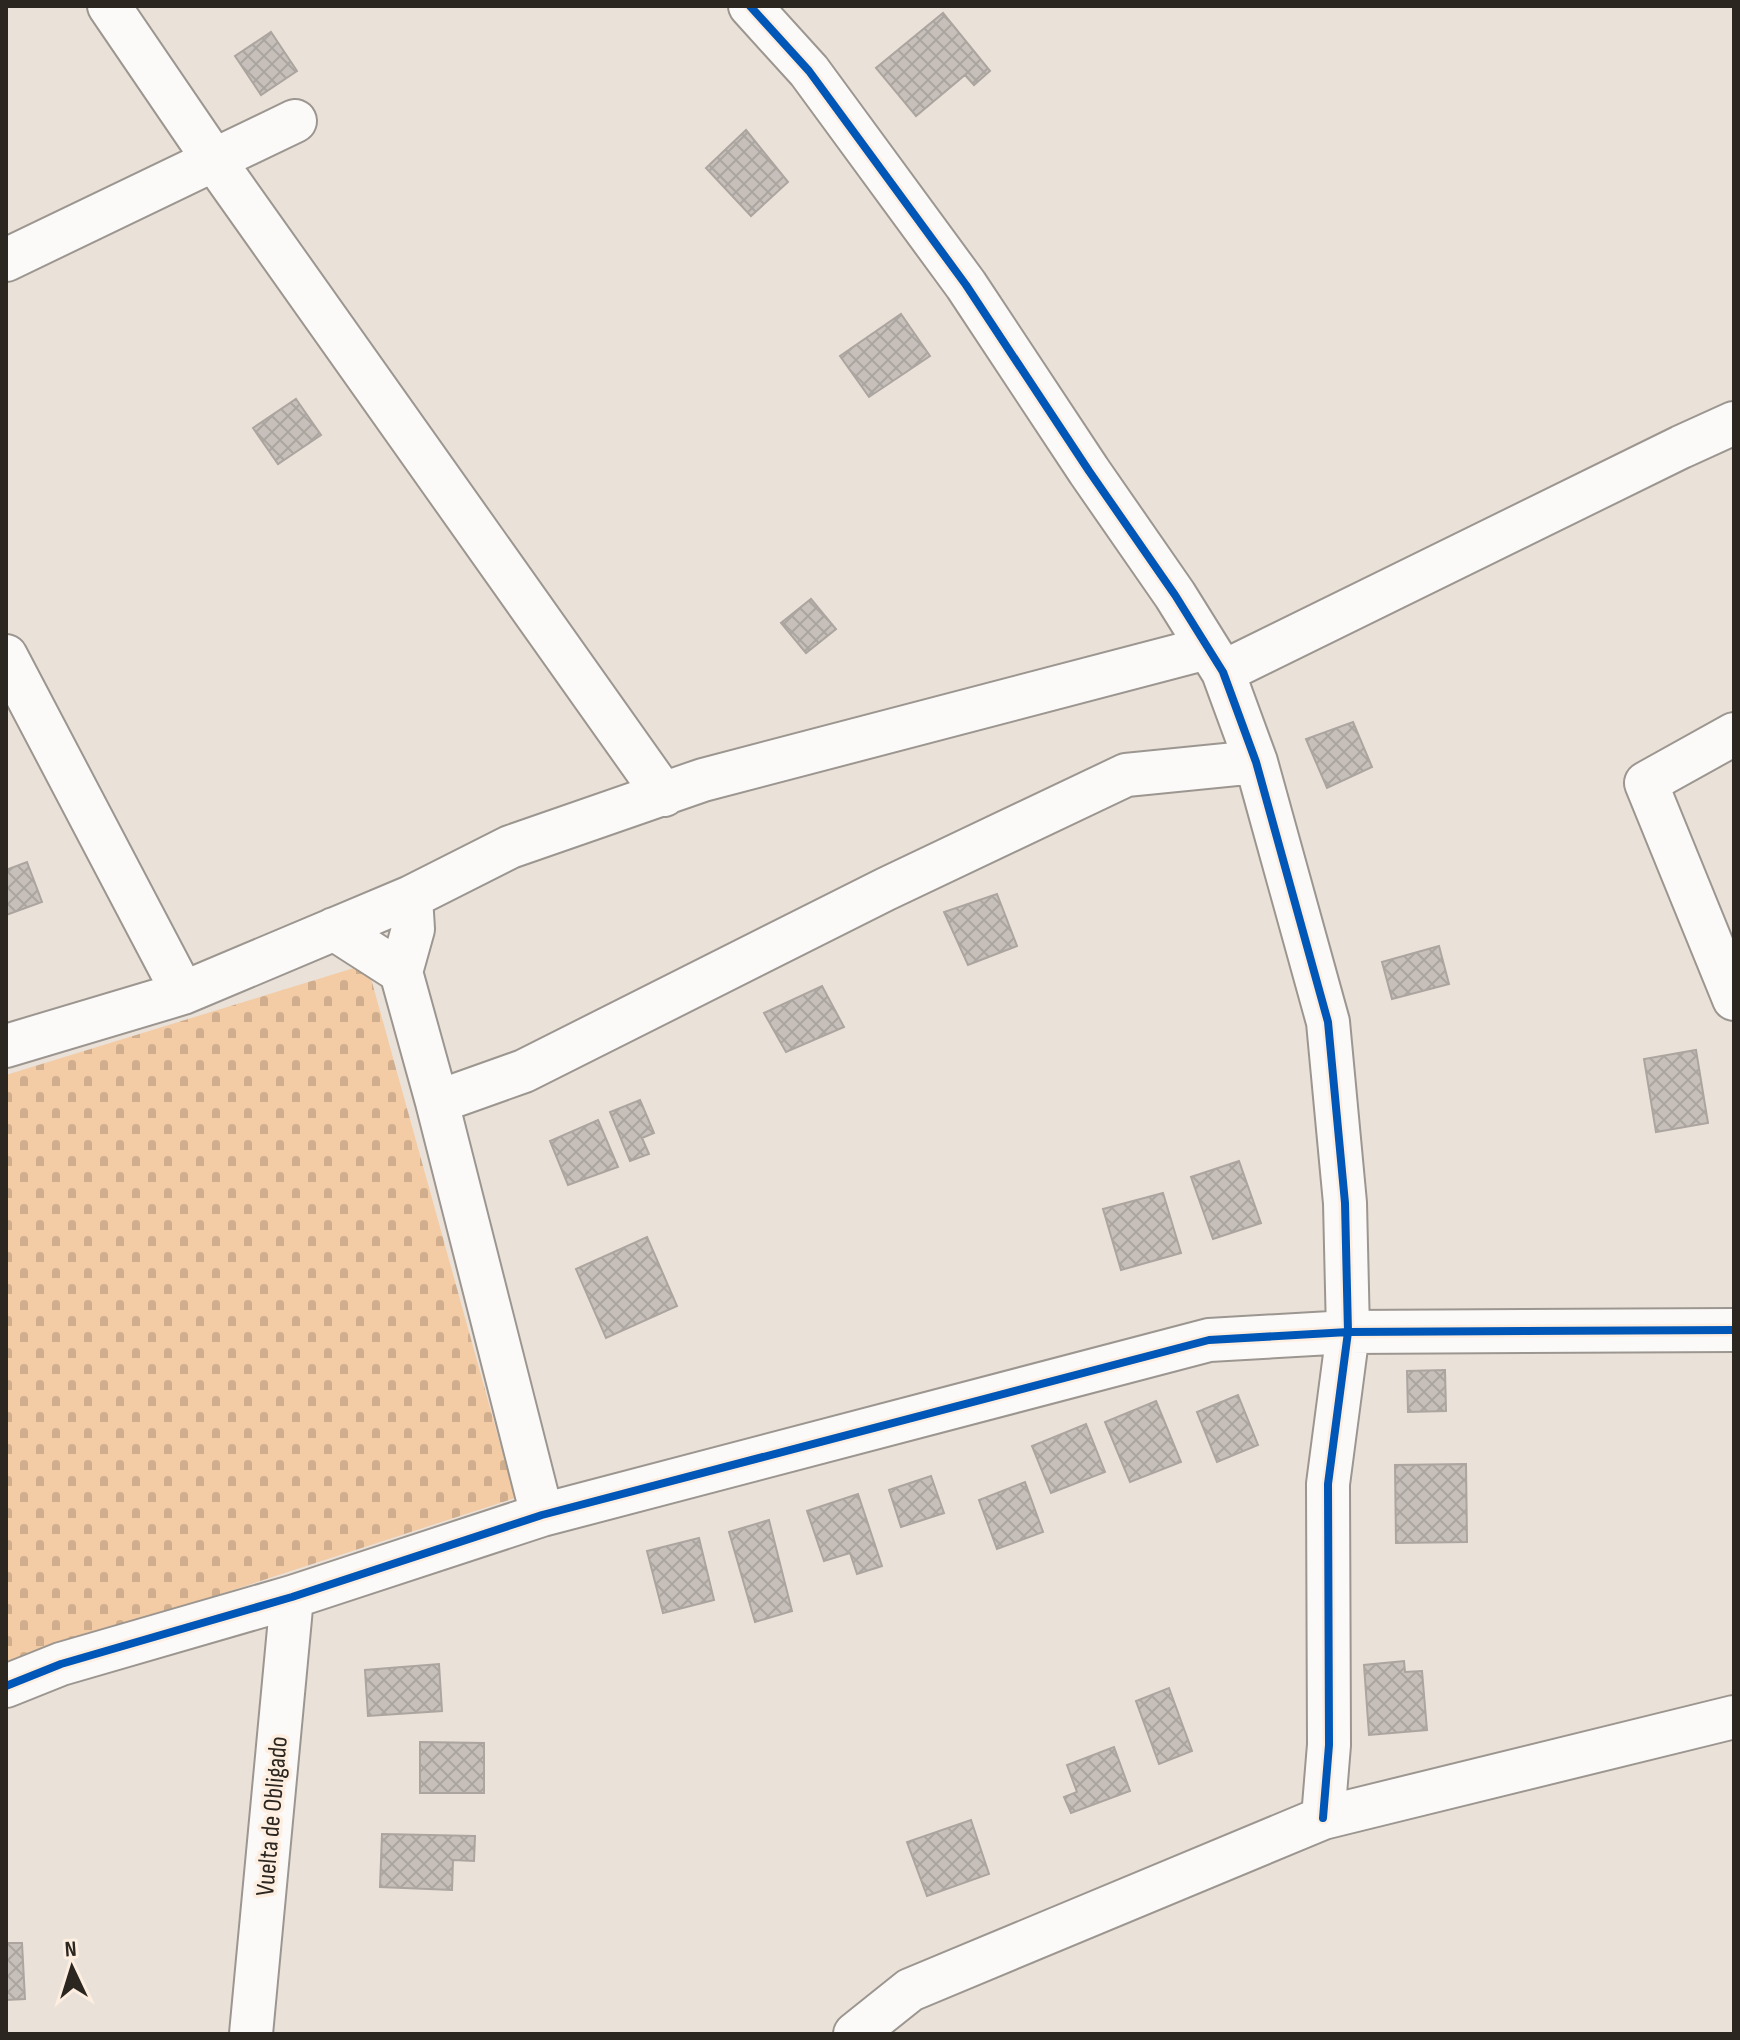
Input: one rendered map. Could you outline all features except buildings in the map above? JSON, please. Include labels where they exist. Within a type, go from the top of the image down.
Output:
[{"type":"street","points":[[109,6],[214,160],[664,795]]},
{"type":"street","points":[[750,6],[809,71],[966,285],[1175,595],[1215,660],[1256,762],[1328,1022],[1345,1203],[1348,1332],[1328,1484],[1329,1745],[1323,1818]]},
{"type":"street","points":[[6,260],[295,121]]},
{"type":"street","points":[[6,1046],[183,993],[411,897],[510,847],[703,780],[1215,660],[1734,423]]},
{"type":"street","points":[[6,656],[183,993]]},
{"type":"street","points":[[1734,734],[1646,783],[1734,999]]},
{"type":"street","points":[[437,1102],[524,1071],[886,889],[1126,775],[1256,762]]},
{"type":"street","points":[[411,897],[413,929],[401,972],[542,1515]]},
{"type":"street","points":[[334,929],[401,972]]},
{"type":"street","points":[[6,1686],[61,1664],[292,1597],[542,1515],[1209,1340],[1348,1332],[1734,1330]]},
{"type":"street","name":"Vuelta de Obligado","points":[[251,2034],[292,1597]]},
{"type":"street","points":[[855,2034],[910,1990],[1323,1818],[1734,1717]]},
{"type":"green space","points":[[367,964],[515,1498],[6,1664],[6,1075]]},
{"type":"cycle path","points":[[750,6],[809,71],[966,285],[1175,595],[1223,672],[1256,762],[1328,1022],[1345,1203],[1348,1332],[1328,1484],[1329,1745],[1323,1818]]},
{"type":"cycle path","points":[[6,1686],[61,1664],[292,1597],[542,1515],[1209,1340],[1348,1332],[1734,1330]]}]
